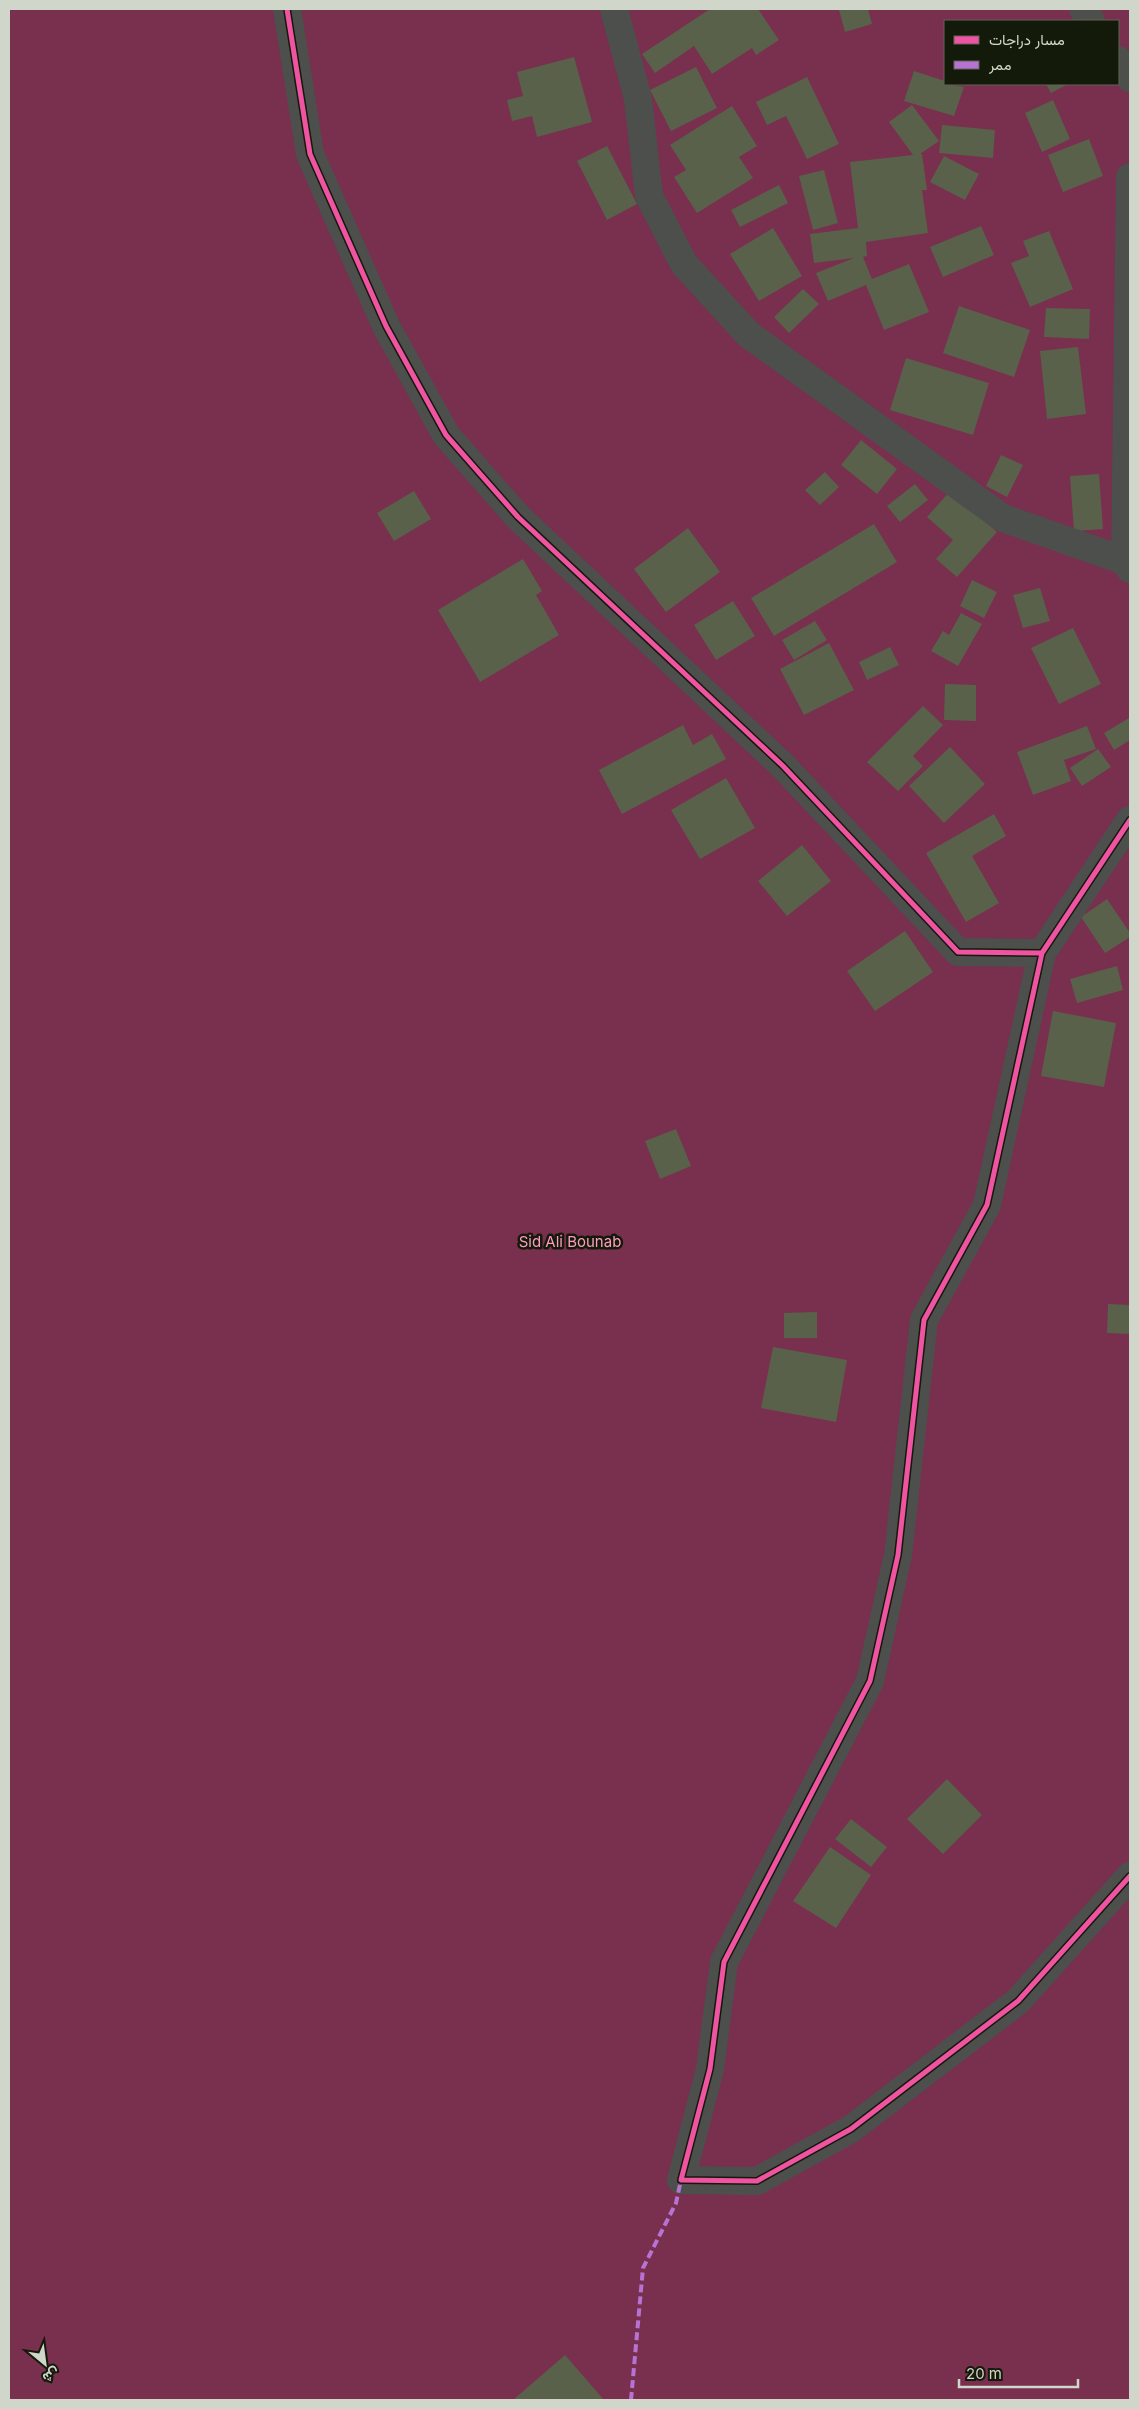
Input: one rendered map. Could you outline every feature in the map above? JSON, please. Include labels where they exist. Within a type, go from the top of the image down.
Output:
[{"type":"street","points":[[287,9],[310,154],[386,326],[446,434],[518,518],[783,766],[958,952],[1042,953]]},
{"type":"street","points":[[614,9],[638,99],[649,196],[684,264],[749,335],[1003,518],[1128,565],[1130,177]]},
{"type":"street","points":[[1083,9],[1090,20]]},
{"type":"street","points":[[1119,62],[1130,78]]},
{"type":"street","points":[[1130,820],[1042,953],[987,1205],[924,1320],[898,1555],[870,1681],[724,1962],[710,2069],[681,2180],[757,2181],[851,2129],[1018,2001],[1130,1876]]},
{"type":"green space","name":"Sid Ali Bounab","points":[[9,9],[1130,9],[1130,2400],[9,2400]]},
{"type":"building","points":[[710,9],[758,9],[779,40],[756,55],[752,48],[712,74],[694,46],[655,73],[642,54]]},
{"type":"building","points":[[868,9],[872,24],[845,32],[839,10]]},
{"type":"building","points":[[574,57],[592,122],[537,137],[532,116],[512,121],[507,100],[523,96],[517,72]]},
{"type":"building","points":[[696,67],[717,108],[671,131],[650,90]]},
{"type":"building","points":[[914,71],[944,81],[944,85],[964,87],[954,116],[904,101]]},
{"type":"building","points":[[807,77],[839,144],[807,159],[786,116],[767,125],[756,102]]},
{"type":"building","points":[[1047,85],[1066,85],[1051,93]]},
{"type":"building","points":[[1053,100],[1070,139],[1042,152],[1025,113]]},
{"type":"building","points":[[912,105],[939,141],[920,154],[922,154],[927,190],[922,190],[928,233],[866,242],[867,256],[863,257],[872,279],[909,264],[929,312],[884,330],[866,285],[828,301],[816,273],[854,258],[814,263],[810,234],[858,228],[850,162],[913,155],[889,122]]},
{"type":"building","points":[[732,106],[757,146],[739,157],[753,178],[697,213],[674,177],[686,170],[670,145]]},
{"type":"building","points":[[942,125],[995,130],[993,158],[939,153]]},
{"type":"building","points":[[1089,139],[1103,176],[1063,192],[1048,155]]},
{"type":"building","points":[[607,146],[637,204],[607,220],[577,161]]},
{"type":"building","points":[[944,156],[979,174],[965,200],[930,182]]},
{"type":"building","points":[[824,170],[838,223],[813,230],[799,176]]},
{"type":"building","points":[[779,185],[788,203],[740,227],[731,210]]},
{"type":"building","points":[[981,226],[994,255],[943,277],[930,247]]},
{"type":"building","points":[[773,228],[802,276],[759,301],[730,254]]},
{"type":"building","points":[[1049,231],[1073,289],[1030,307],[1011,263],[1029,256],[1023,241]]},
{"type":"building","points":[[803,289],[819,304],[789,333],[774,317]]},
{"type":"building","points":[[959,306],[1030,330],[1014,377],[943,353]]},
{"type":"building","points":[[1046,308],[1090,309],[1089,339],[1044,337]]},
{"type":"building","points":[[1078,347],[1086,414],[1047,419],[1040,351]]},
{"type":"building","points":[[906,358],[989,383],[973,435],[890,410]]},
{"type":"building","points":[[861,440],[897,469],[877,494],[841,465]]},
{"type":"building","points":[[1001,455],[1023,465],[1007,497],[986,486]]},
{"type":"building","points":[[825,472],[839,487],[820,505],[805,490]]},
{"type":"building","points":[[1099,474],[1103,529],[1074,531],[1070,476]]},
{"type":"building","points":[[915,484],[928,500],[900,522],[887,506]]},
{"type":"building","points":[[414,491],[431,519],[394,541],[377,513]]},
{"type":"building","points":[[950,491],[997,532],[957,577],[936,559],[953,540],[927,517]]},
{"type":"building","points":[[874,524],[897,562],[774,636],[751,598]]},
{"type":"building","points":[[688,528],[720,572],[666,612],[634,569]]},
{"type":"building","points":[[523,559],[542,591],[536,595],[559,635],[480,682],[438,610]]},
{"type":"building","points":[[972,580],[997,592],[984,618],[960,606]]},
{"type":"building","points":[[1040,588],[1050,621],[1023,628],[1013,595]]},
{"type":"building","points":[[733,601],[755,636],[716,660],[694,625]]},
{"type":"building","points":[[961,613],[982,624],[958,666],[931,651],[943,631],[949,635]]},
{"type":"building","points":[[815,621],[827,640],[794,660],[782,640]]},
{"type":"building","points":[[1073,628],[1101,684],[1059,704],[1031,648]]},
{"type":"building","points":[[829,643],[854,690],[804,715],[780,669]]},
{"type":"building","points":[[890,647],[899,665],[867,680],[859,662]]},
{"type":"building","points":[[945,684],[976,685],[976,721],[944,720]]},
{"type":"building","points":[[923,706],[943,725],[913,756],[923,766],[898,791],[867,762]]},
{"type":"building","points":[[1129,718],[1130,740],[1114,750],[1104,733]]},
{"type":"building","points":[[683,725],[693,745],[712,734],[726,759],[622,814],[599,770]]},
{"type":"building","points":[[1087,726],[1096,749],[1064,760],[1071,781],[1033,795],[1017,752]]},
{"type":"building","points":[[950,747],[985,784],[944,823],[909,786]]},
{"type":"building","points":[[1098,749],[1111,767],[1082,786],[1070,768]]},
{"type":"building","points":[[726,778],[755,828],[700,859],[671,810]]},
{"type":"building","points":[[994,814],[1006,836],[972,856],[999,903],[966,922],[926,853]]},
{"type":"building","points":[[802,845],[831,881],[787,916],[758,881]]},
{"type":"building","points":[[1107,899],[1130,933],[1130,937],[1105,953],[1081,917]]},
{"type":"building","points":[[905,931],[933,972],[875,1011],[847,971]]},
{"type":"building","points":[[1117,966],[1123,990],[1077,1003],[1070,979]]},
{"type":"building","points":[[1053,1011],[1116,1023],[1104,1087],[1041,1076]]},
{"type":"building","points":[[676,1129],[691,1166],[660,1179],[645,1141]]},
{"type":"building","points":[[1108,1304],[1130,1305],[1130,1334],[1107,1333]]},
{"type":"building","points":[[817,1312],[817,1338],[784,1338],[784,1313]]},
{"type":"building","points":[[773,1347],[847,1360],[836,1422],[761,1408]]},
{"type":"building","points":[[947,1779],[982,1815],[943,1854],[907,1819]]},
{"type":"building","points":[[851,1819],[887,1847],[871,1867],[835,1839]]},
{"type":"building","points":[[830,1847],[871,1875],[836,1928],[793,1901]]},
{"type":"building","points":[[565,2355],[604,2400],[513,2400]]},
{"type":"marked path","points":[[631,2400],[643,2268],[676,2203],[681,2180]]},
{"type":"cycle path","points":[[287,9],[310,154],[386,326],[446,435],[518,517],[783,766],[958,952],[1042,953]]},
{"type":"cycle path","points":[[1130,820],[1042,953],[987,1205],[924,1320],[898,1555],[870,1681],[724,1962],[710,2069],[681,2180],[757,2181],[851,2129],[1018,2001],[1130,1876]]}]
